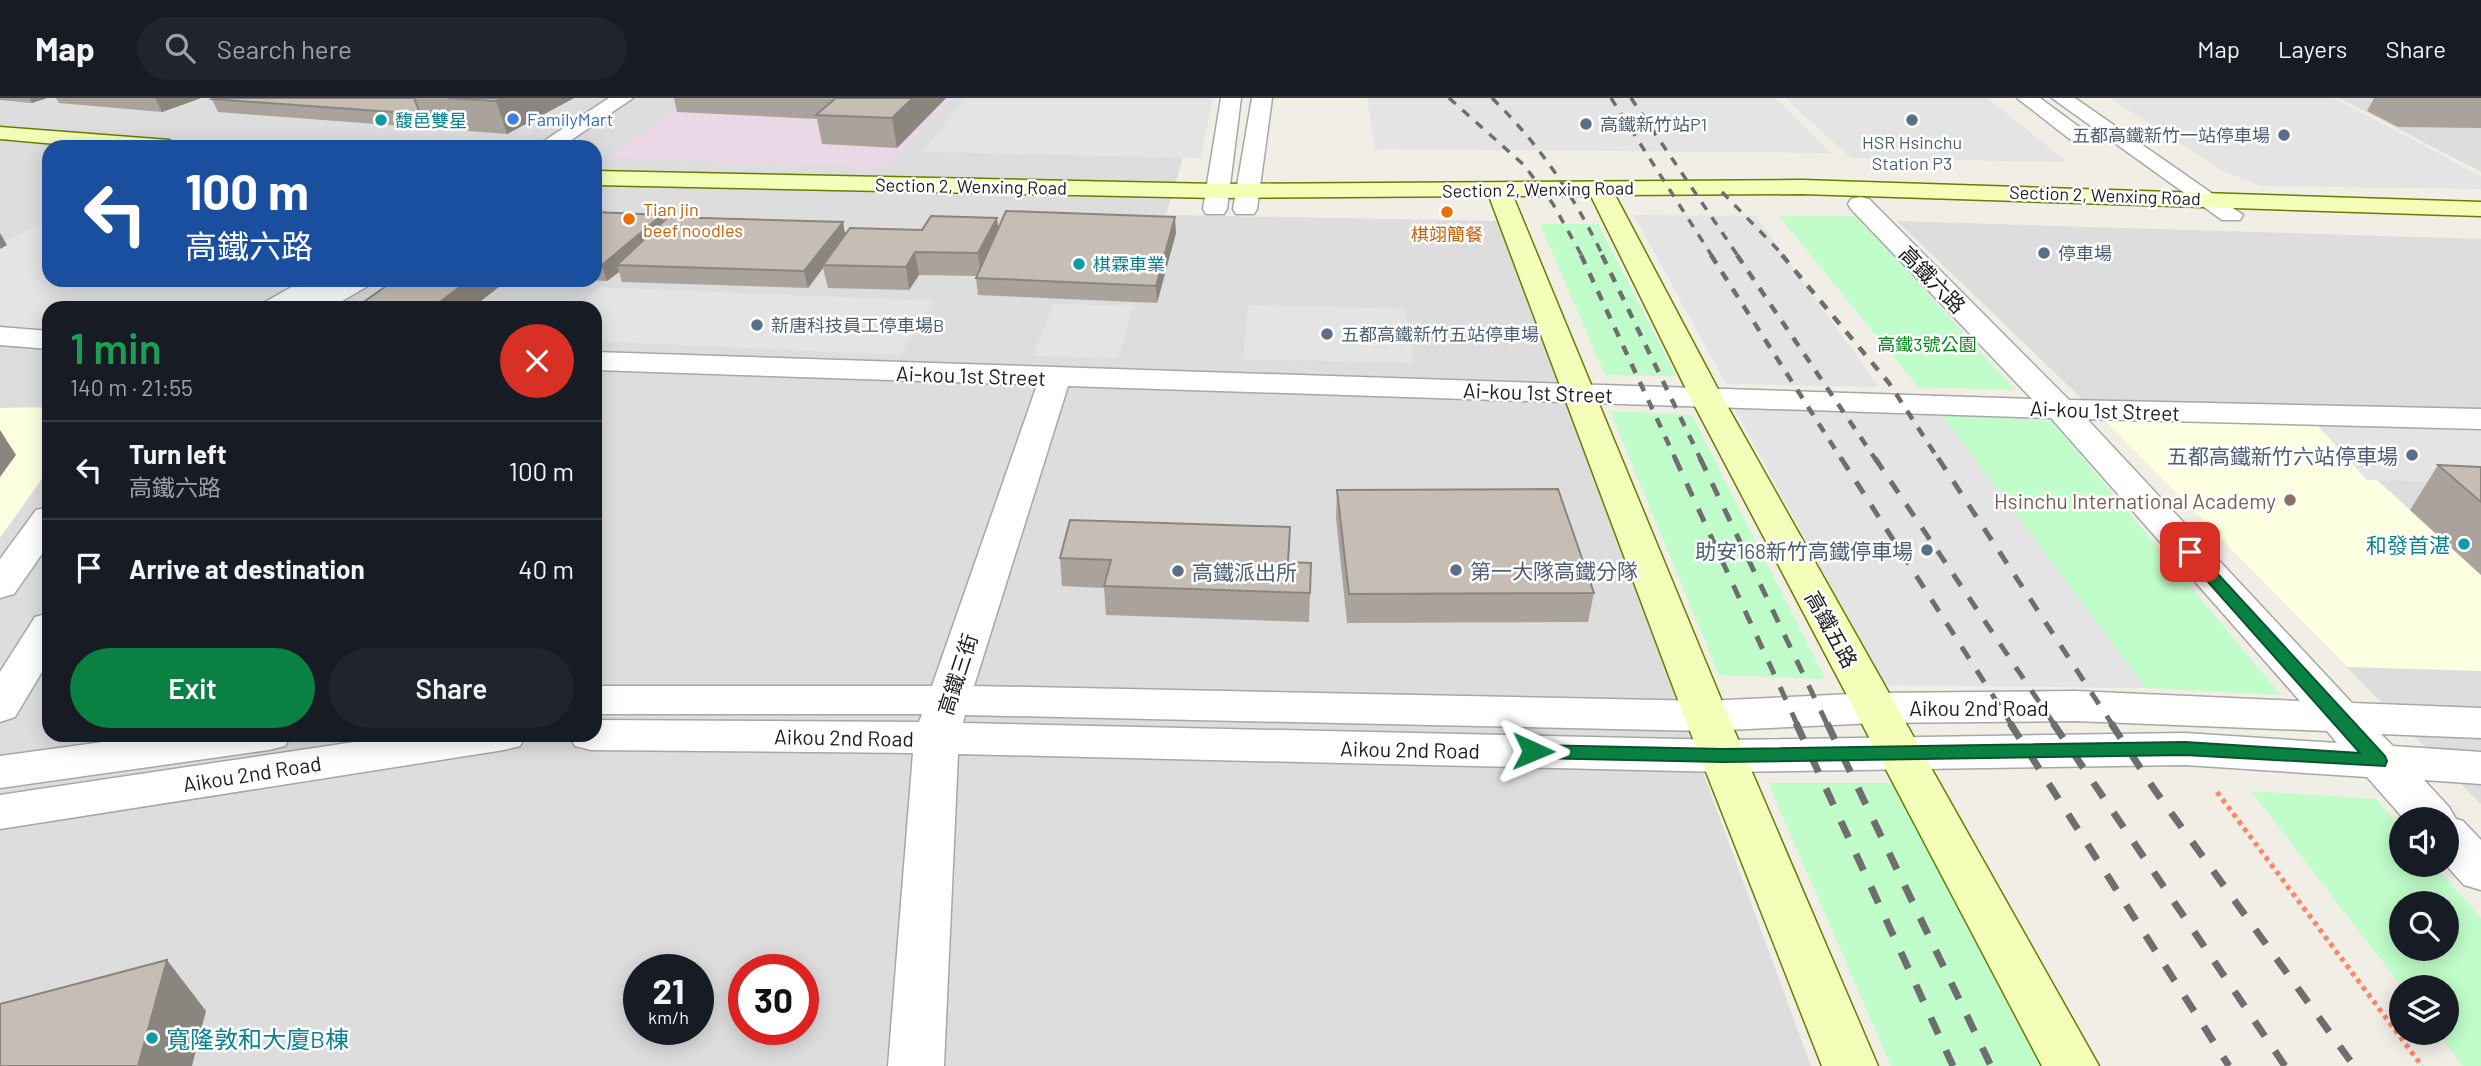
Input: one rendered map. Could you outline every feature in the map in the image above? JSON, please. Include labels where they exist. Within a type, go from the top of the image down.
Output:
[{"type":"street","points":[[557,140],[623,98]]},
{"type":"street","points":[[585,140],[649,98]]},
{"type":"street","points":[[1216,200],[1231,98]]},
{"type":"street","points":[[1247,200],[1262,98]]},
{"type":"street","points":[[2027,98],[2186,214]]},
{"type":"street","points":[[2063,98],[2231,215]]},
{"type":"street","points":[[0,133],[84,140]]},
{"type":"street","name":"Section 2, Wenxing Road","points":[[602,178],[1216,200]]},
{"type":"street","name":"Section 2, Wenxing Road","points":[[1604,198],[1802,187],[2163,196],[2481,209]]},
{"type":"street","name":"Section 2, Wenxing Road","points":[[602,197],[1216,200],[1604,198],[2231,215],[2481,226]]},
{"type":"street","points":[[1503,198],[1706,716],[1850,1066]]},
{"type":"street","name":"高鐵五路","points":[[1604,198],[1705,395],[2071,1066]]},
{"type":"street","name":"高鐵六路","points":[[1860,204],[2060,409],[2421,807]]},
{"type":"street","points":[[287,301],[312,287]]},
{"type":"street","points":[[322,301],[346,287]]},
{"type":"street","points":[[0,336],[42,339]]},
{"type":"street","name":"Ai-kou 1st Street","points":[[602,361],[1055,378],[1705,395],[2060,409],[2481,419]]},
{"type":"street","name":"高鐵三街","points":[[916,1066],[942,719],[1055,378]]},
{"type":"street","points":[[0,586],[42,528]]},
{"type":"street","points":[[0,707],[42,638]]},
{"type":"street","name":"Aikou 2nd Road","points":[[602,700],[1723,756],[2185,749],[2481,768]]},
{"type":"street","name":"Aikou 2nd Road","points":[[602,734],[942,719],[1706,716],[1875,708],[2076,706],[2481,723]]},
{"type":"street","points":[[2157,709],[2185,749]]},
{"type":"street","name":"Aikou 2nd Road","points":[[0,772],[219,742]]},
{"type":"street","name":"Aikou 2nd Road","points":[[0,812],[459,742]]},
{"type":"street","points":[[2459,848],[2481,871]]},
{"type":"path","points":[[2185,749],[2422,1066]]},
{"type":"shaded area","points":[[0,98],[1201,98],[1166,215],[1500,221],[1811,1066],[0,1066]]},
{"type":"shaded area","points":[[690,98],[952,98],[887,168],[609,158]]},
{"type":"shaded area","points":[[965,98],[1213,98],[1201,158],[923,152]]},
{"type":"shaded area","name":"高鐵新竹站P1","points":[[1367,98],[1776,98],[1831,153],[1375,149]]},
{"type":"shaded area","name":"HSR Hsinchu Station P3","points":[[1785,98],[1987,98],[2067,162],[1851,158]]},
{"type":"shaded area","name":"五都高鐵新竹一站停車場","points":[[2110,98],[2334,98],[2481,176],[2481,189],[2261,186],[2223,171]]},
{"type":"shaded area","points":[[2339,98],[2481,98],[2481,172]]},
{"type":"shaded area","points":[[1634,215],[1756,216],[1879,387],[1726,384]]},
{"type":"shaded area","points":[[1897,221],[2481,239],[2481,804],[2104,420]]},
{"type":"shaded area","points":[[42,224],[42,287],[298,287],[274,301],[42,301],[42,332],[0,328],[0,243]]},
{"type":"shaded area","name":"新唐科技員工停車場B","points":[[599,287],[934,301],[900,355],[602,341],[602,301],[584,301]]},
{"type":"shaded area","points":[[1053,304],[1134,306],[1118,358],[1033,356]]},
{"type":"shaded area","name":"五都高鐵新竹五站停車場","points":[[1248,305],[1405,309],[1414,363],[1243,359]]},
{"type":"shaded area","points":[[42,407],[42,479],[0,538],[0,408]]},
{"type":"shaded area","name":"助安168新竹高鐵停車場","points":[[1734,408],[1942,415],[2146,688],[1885,685]]},
{"type":"shaded area","name":"Hsinchu International Academy","points":[[2104,420],[2316,424],[2481,575],[2481,671],[2347,667]]},
{"type":"shaded area","name":"五都高鐵新竹六站停車場","points":[[2316,424],[2481,429],[2481,483],[2367,480]]},
{"type":"green space","name":"高鐵3號公園","points":[[1779,216],[1858,216],[2015,390],[1918,387]]},
{"type":"green space","points":[[1540,224],[1598,224],[1676,376],[1605,375]]},
{"type":"green space","points":[[1610,411],[1692,415],[1825,679],[1719,675]]},
{"type":"green space","points":[[1942,415],[2052,421],[2281,695],[2146,688]]},
{"type":"green space","points":[[1768,783],[1902,783],[2043,1066],[1891,1066]]},
{"type":"green space","points":[[2251,791],[2376,799],[2389,814],[2389,877],[2445,877],[2457,891],[2389,891],[2389,961],[2459,961],[2459,893],[2481,918],[2481,1066],[2463,1066],[2446,1045],[2459,1045],[2459,975],[2393,975]]},
{"type":"building","points":[[414,98],[420,114],[212,99]]},
{"type":"building","points":[[447,98],[503,98],[496,101]]},
{"type":"building","points":[[836,98],[913,98],[892,118],[816,115]]},
{"type":"building","name":"棋霖車業","points":[[1006,211],[1175,217],[1156,286],[976,278]]},
{"type":"building","points":[[602,212],[662,215],[602,265]]},
{"type":"building","points":[[931,216],[997,218],[978,253],[915,252],[906,267],[823,265],[850,228],[922,230]]},
{"type":"building","points":[[668,217],[843,222],[804,271],[617,265]]},
{"type":"building","points":[[385,287],[460,287],[441,301],[365,301]]},
{"type":"building","points":[[2438,465],[2481,467],[2481,502]]},
{"type":"building","name":"第一大隊高鐵分隊","points":[[1558,489],[1594,593],[1349,594],[1337,490]]},
{"type":"building","points":[[1070,520],[1290,527],[1288,562],[1311,563],[1310,593],[1104,586],[1111,560],[1060,558]]},
{"type":"building","points":[[167,960],[138,1066],[0,1066],[0,1004]]},
{"type":"railway","points":[[1449,98],[1524,165],[1553,204],[1582,256]]},
{"type":"railway","points":[[1492,98],[1526,134],[1555,172],[1603,256]]},
{"type":"railway","points":[[1611,98],[1712,256]]},
{"type":"railway","points":[[1631,98],[1738,256]]},
{"type":"railway","points":[[1722,192],[1784,256]]},
{"type":"railway","points":[[1581,255],[1676,460]]},
{"type":"railway","points":[[1602,255],[1701,460]]},
{"type":"railway","points":[[1711,255],[1842,460]]},
{"type":"railway","points":[[1737,255],[1876,460]]},
{"type":"railway","points":[[1782,255],[1889,383],[1939,460]]},
{"type":"railway","points":[[1675,458],[1797,724]]},
{"type":"railway","points":[[1700,458],[1827,724]]},
{"type":"railway","points":[[1841,458],[2011,724]]},
{"type":"railway","points":[[1875,458],[2054,724]]},
{"type":"railway","points":[[1938,458],[2112,724]]},
{"type":"railway","points":[[1796,723],[1953,1066]]},
{"type":"railway","points":[[1827,723],[1991,1066]]},
{"type":"railway","points":[[2010,723],[2229,1066]]},
{"type":"railway","points":[[2053,723],[2285,1066]]},
{"type":"railway","points":[[2111,723],[2154,789],[2354,1066]]},
{"type":"place","name":"FamilyMart","points":[[513,119]]},
{"type":"place","name":"馥邑雙星","points":[[381,120]]},
{"type":"place","name":"HSR Hsinchu Station P3","points":[[1912,120]]},
{"type":"place","name":"高鐵新竹站P1","points":[[1586,124]]},
{"type":"place","name":"五都高鐵新竹一站停車場","points":[[2284,135]]},
{"type":"place","name":"棋翊簡餐","points":[[1447,212]]},
{"type":"place","name":"Tian jin beef noodles","points":[[629,219]]},
{"type":"place","name":"停車場","points":[[2044,253]]},
{"type":"place","name":"棋霖車業","points":[[1079,264]]},
{"type":"place","name":"新唐科技員工停車場B","points":[[757,325]]},
{"type":"place","name":"五都高鐵新竹五站停車場","points":[[1327,334]]},
{"type":"place","name":"五都高鐵新竹六站停車場","points":[[2412,455]]},
{"type":"place","name":"Hsinchu International Academy","points":[[2290,500]]},
{"type":"place","name":"和發首湛","points":[[2464,544]]},
{"type":"place","name":"助安168新竹高鐵停車場","points":[[1927,550]]},
{"type":"place","name":"第一大隊高鐵分隊","points":[[1456,570]]},
{"type":"place","name":"高鐵派出所","points":[[1178,571]]},
{"type":"place","name":"寬隆敦和大廈B棟","points":[[152,1038]]},
{"type":"route","points":[[1533,751],[1723,756],[2185,749],[2378,761],[2190,552]]}]
